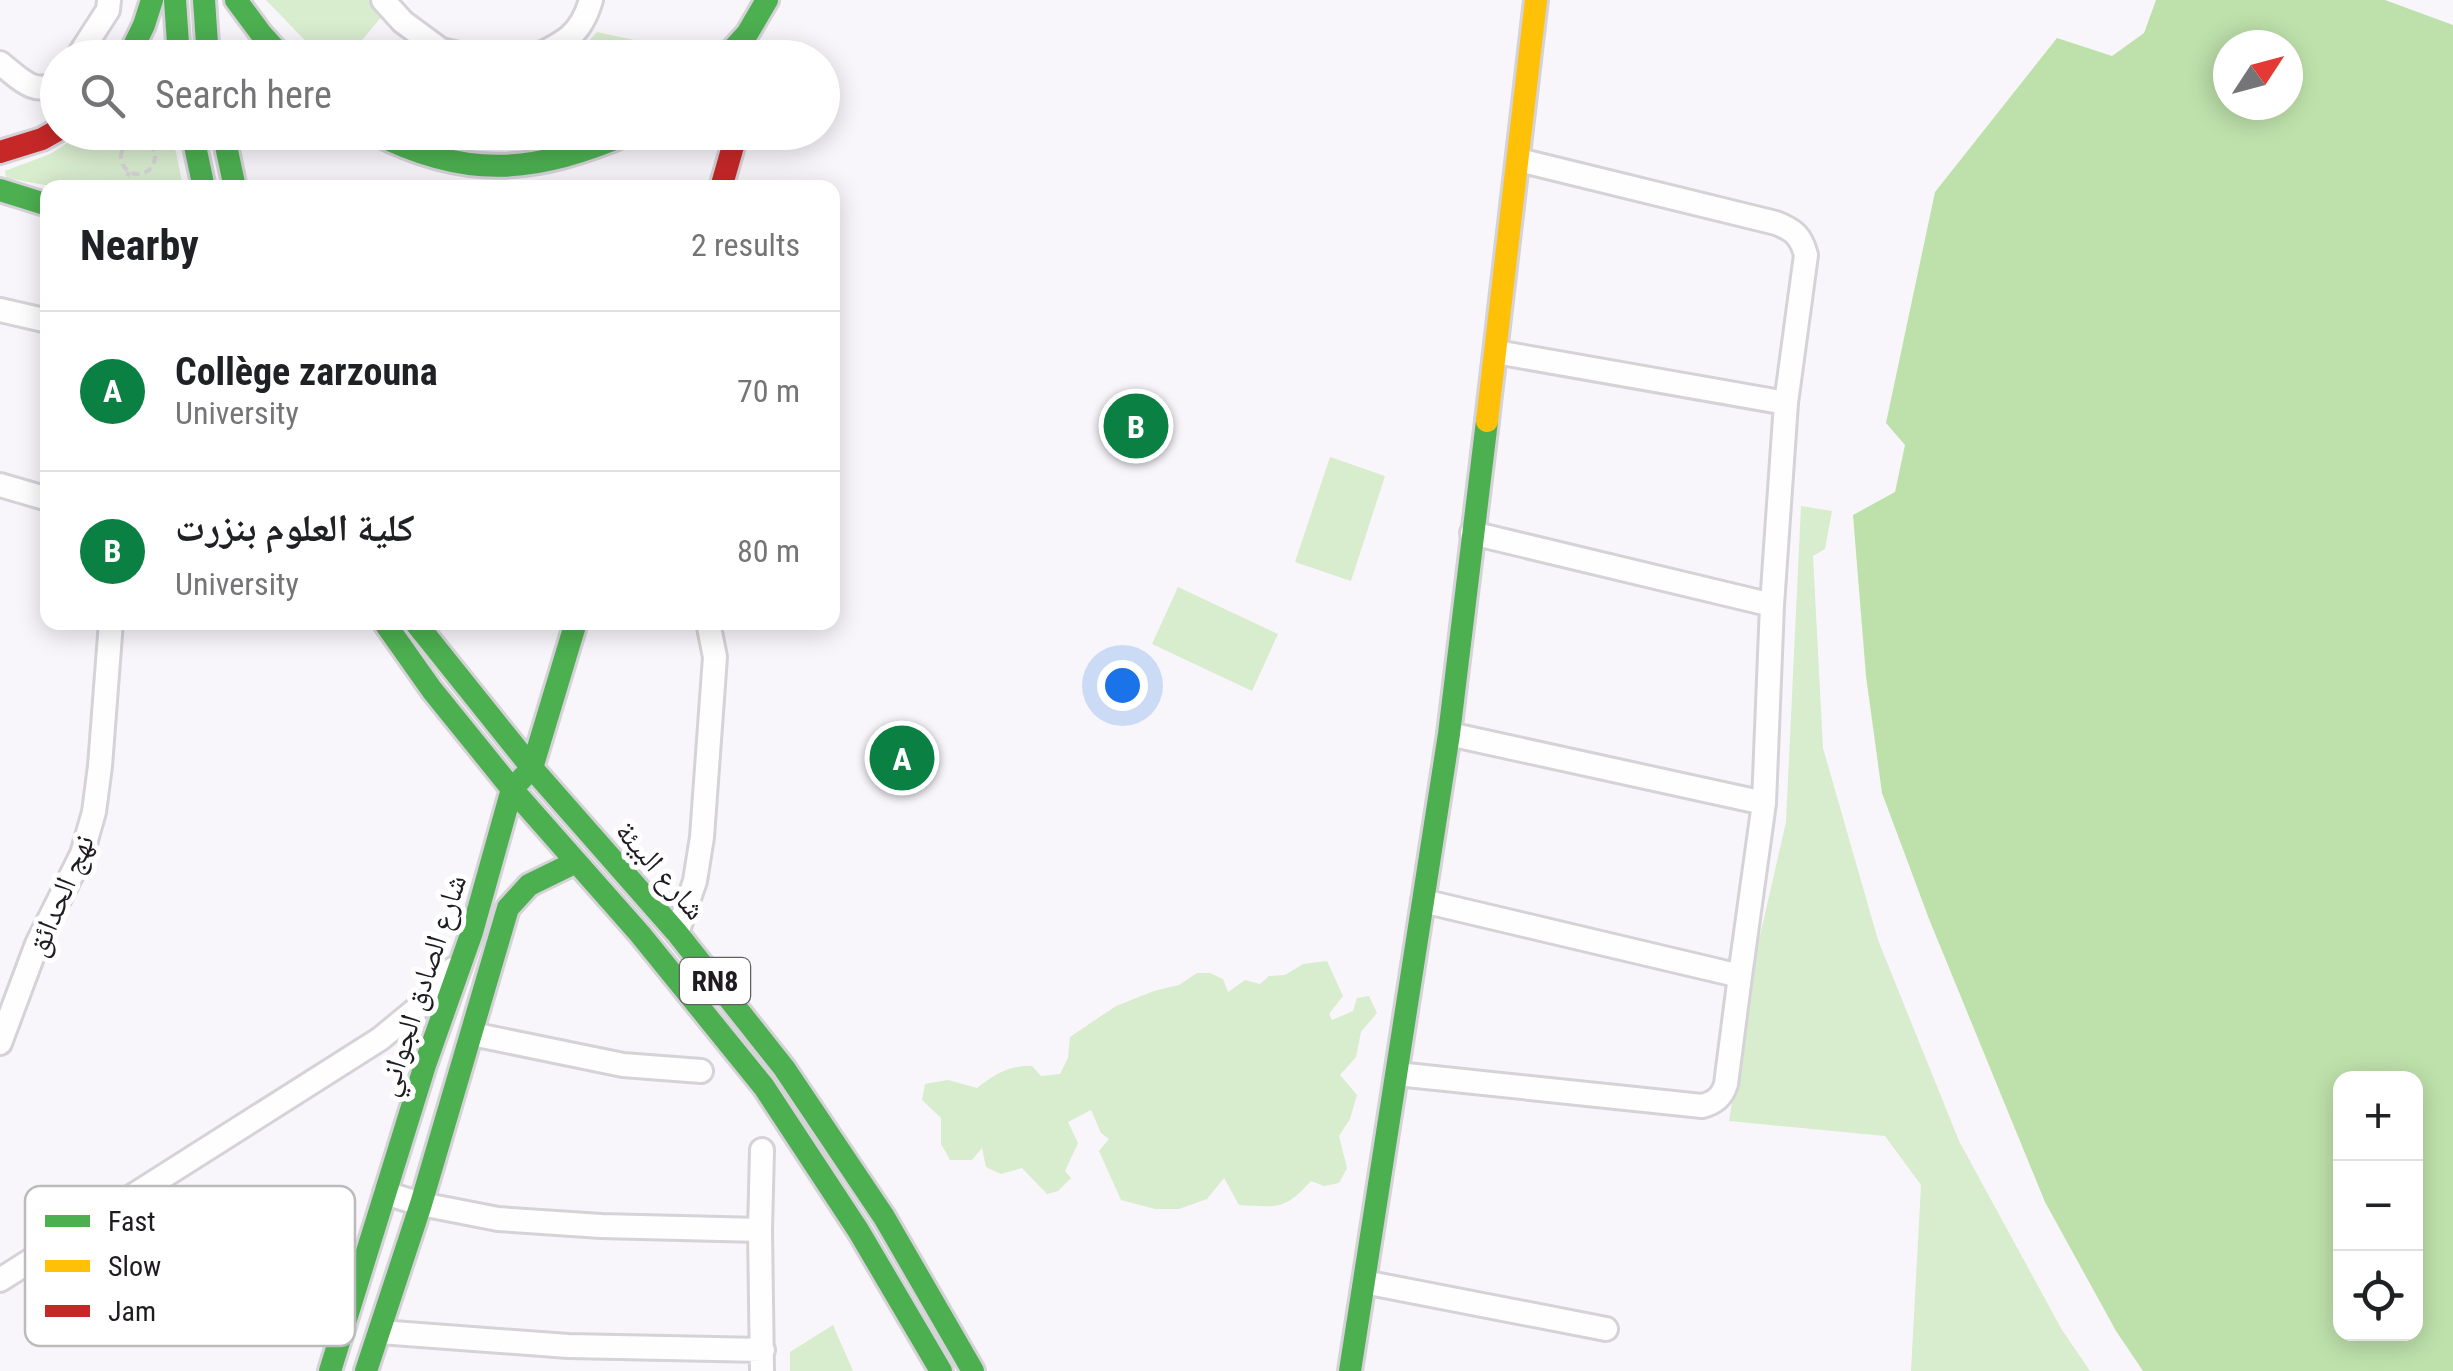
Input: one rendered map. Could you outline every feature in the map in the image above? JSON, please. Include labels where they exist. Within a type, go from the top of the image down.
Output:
[{"type":"street","points":[[89,40],[108,10],[109,0]]},
{"type":"street","points":[[137,40],[152,0]]},
{"type":"street","points":[[175,0],[178,40]]},
{"type":"street","points":[[204,0],[207,40]]},
{"type":"street","points":[[236,0],[268,40]]},
{"type":"street","points":[[383,0],[428,40]]},
{"type":"street","points":[[567,40],[586,18],[591,0]]},
{"type":"street","points":[[742,40],[767,0]]},
{"type":"street","points":[[763,40],[775,0]]},
{"type":"street","points":[[1512,0],[1526,74]]},
{"type":"street","points":[[1350,1371],[1449,734],[1536,0]]},
{"type":"street","points":[[0,63],[32,88],[40,89]]},
{"type":"street","points":[[0,152],[40,140]]},
{"type":"street","points":[[196,150],[202,180]]},
{"type":"street","points":[[227,150],[233,180]]},
{"type":"street","points":[[409,150],[434,160],[494,167],[547,163],[594,150]]},
{"type":"street","points":[[723,180],[732,150]]},
{"type":"street","points":[[1397,1074],[1711,1104],[1726,1084],[1764,803],[1772,605],[1786,403],[1806,255],[1802,238],[1776,223],[1520,160]]},
{"type":"street","points":[[0,190],[40,202]]},
{"type":"street","points":[[0,310],[40,319]]},
{"type":"street","points":[[1496,352],[1786,403]]},
{"type":"street","points":[[0,484],[40,496]]},
{"type":"street","points":[[1472,533],[1772,605]]},
{"type":"street","name":"نهج الحدائق","points":[[0,1043],[37,944],[82,854],[94,812],[110,630]]},
{"type":"street","name":"شارع البيئة","points":[[390,630],[432,690],[512,789],[640,934],[764,1087],[858,1230],[941,1371]]},
{"type":"street","name":"شارع البيئة","points":[[421,630],[532,768],[677,933],[795,1084],[884,1217],[972,1371]]},
{"type":"street","name":"شارع الصادق الجواني","points":[[355,1290],[472,932],[512,789],[532,768],[574,630]]},
{"type":"street","points":[[677,933],[695,881],[702,837],[715,657],[710,630]]},
{"type":"street","points":[[1449,734],[1764,803]]},
{"type":"street","points":[[366,1371],[421,1204],[508,908],[534,881],[576,862]]},
{"type":"street","points":[[1423,901],[1740,976]]},
{"type":"street","points":[[472,932],[499,941]]},
{"type":"street","points":[[148,1186],[380,1039],[425,1002],[462,957]]},
{"type":"street","points":[[472,1034],[623,1065],[702,1071]]},
{"type":"street","points":[[380,1039],[411,1037],[422,1050],[426,1065]]},
{"type":"street","points":[[380,1332],[763,1360],[762,1150]]},
{"type":"street","points":[[385,1193],[498,1219],[760,1230]]},
{"type":"street","points":[[0,1280],[25,1264]]},
{"type":"street","points":[[1364,1282],[1606,1329]]},
{"type":"street","name":"شارع الصادق الجواني","points":[[330,1371],[338,1346]]},
{"type":"path","points":[[124,150],[121,159],[129,172],[140,174],[153,165],[153,150]]},
{"type":"path","points":[[126,180],[129,172]]},
{"type":"shaded area","points":[[266,0],[369,0],[383,15],[362,40],[305,40]]},
{"type":"shaded area","points":[[2156,0],[2385,0],[2453,25],[2453,1371],[2143,1371],[2116,1331],[2045,1202],[1882,793],[1866,676],[1853,515],[1895,492],[1905,445],[1886,423],[1935,192],[2057,38],[2112,56],[2144,33]]},
{"type":"shaded area","points":[[597,32],[634,40],[590,40]]},
{"type":"shaded area","points":[[56,150],[175,150],[182,180],[40,180],[40,184],[6,178],[5,171]]},
{"type":"shaded area","points":[[1330,457],[1385,476],[1351,581],[1295,562]]},
{"type":"shaded area","points":[[1801,506],[1832,511],[1825,549],[1813,556],[1823,748],[1878,940],[1959,1141],[2062,1330],[2090,1371],[1911,1371],[1921,1185],[1885,1136],[1729,1121],[1756,953],[1786,822]]},
{"type":"shaded area","points":[[1178,587],[1278,634],[1252,691],[1152,644]]},
{"type":"shaded area","points":[[1327,961],[1343,996],[1329,1014],[1332,1020],[1353,1011],[1357,998],[1369,996],[1377,1013],[1361,1032],[1356,1057],[1340,1075],[1357,1095],[1350,1119],[1339,1136],[1347,1168],[1339,1183],[1324,1186],[1311,1181],[1294,1198],[1279,1205],[1239,1205],[1224,1178],[1207,1199],[1179,1209],[1155,1209],[1121,1200],[1099,1151],[1109,1139],[1101,1133],[1091,1110],[1068,1122],[1078,1143],[1065,1171],[1071,1178],[1058,1191],[1047,1194],[1022,1168],[1001,1174],[986,1167],[982,1148],[972,1160],[950,1160],[941,1144],[941,1118],[922,1100],[925,1084],[948,1080],[977,1088],[1003,1071],[1024,1066],[1032,1066],[1041,1076],[1060,1074],[1068,1058],[1070,1037],[1116,1006],[1179,985],[1197,973],[1223,979],[1228,992],[1245,980],[1260,984],[1269,976],[1285,975],[1303,964]]},
{"type":"shaded area","points":[[833,1325],[853,1371],[790,1371],[790,1352]]},
{"type":"traffic: fast","points":[[137,40],[152,0]]},
{"type":"traffic: fast","points":[[175,0],[178,40]]},
{"type":"traffic: fast","points":[[204,0],[207,40]]},
{"type":"traffic: fast","points":[[236,0],[267,40]]},
{"type":"traffic: fast","points":[[742,40],[767,0]]},
{"type":"traffic: fast","points":[[196,150],[202,180]]},
{"type":"traffic: fast","points":[[227,150],[233,180]]},
{"type":"traffic: fast","points":[[414,150],[471,164],[502,166],[533,163],[584,150]]},
{"type":"traffic: fast","points":[[0,190],[40,202]]},
{"type":"traffic: fast","points":[[1350,1371],[1449,734],[1487,421]]},
{"type":"traffic: fast","points":[[390,630],[432,690],[512,789],[640,934],[764,1087],[858,1230],[941,1371]]},
{"type":"traffic: fast","points":[[421,630],[532,768],[677,933],[784,1068],[884,1217],[973,1371]]},
{"type":"traffic: fast","points":[[355,1290],[425,1065],[472,932],[512,789],[532,768],[574,630]]},
{"type":"traffic: fast","points":[[366,1371],[421,1204],[508,908],[529,885],[576,862]]},
{"type":"traffic: fast","points":[[330,1371],[338,1346]]},
{"type":"traffic: slow","points":[[1487,421],[1536,0]]},
{"type":"traffic: jam","points":[[0,152],[40,140]]},
{"type":"traffic: jam","points":[[723,180],[732,150]]},
{"type":"place","name":"كلية العلوم بنزرت","points":[[1136,426]]},
{"type":"place","name":"Collège zarzouna","points":[[902,758]]}]
